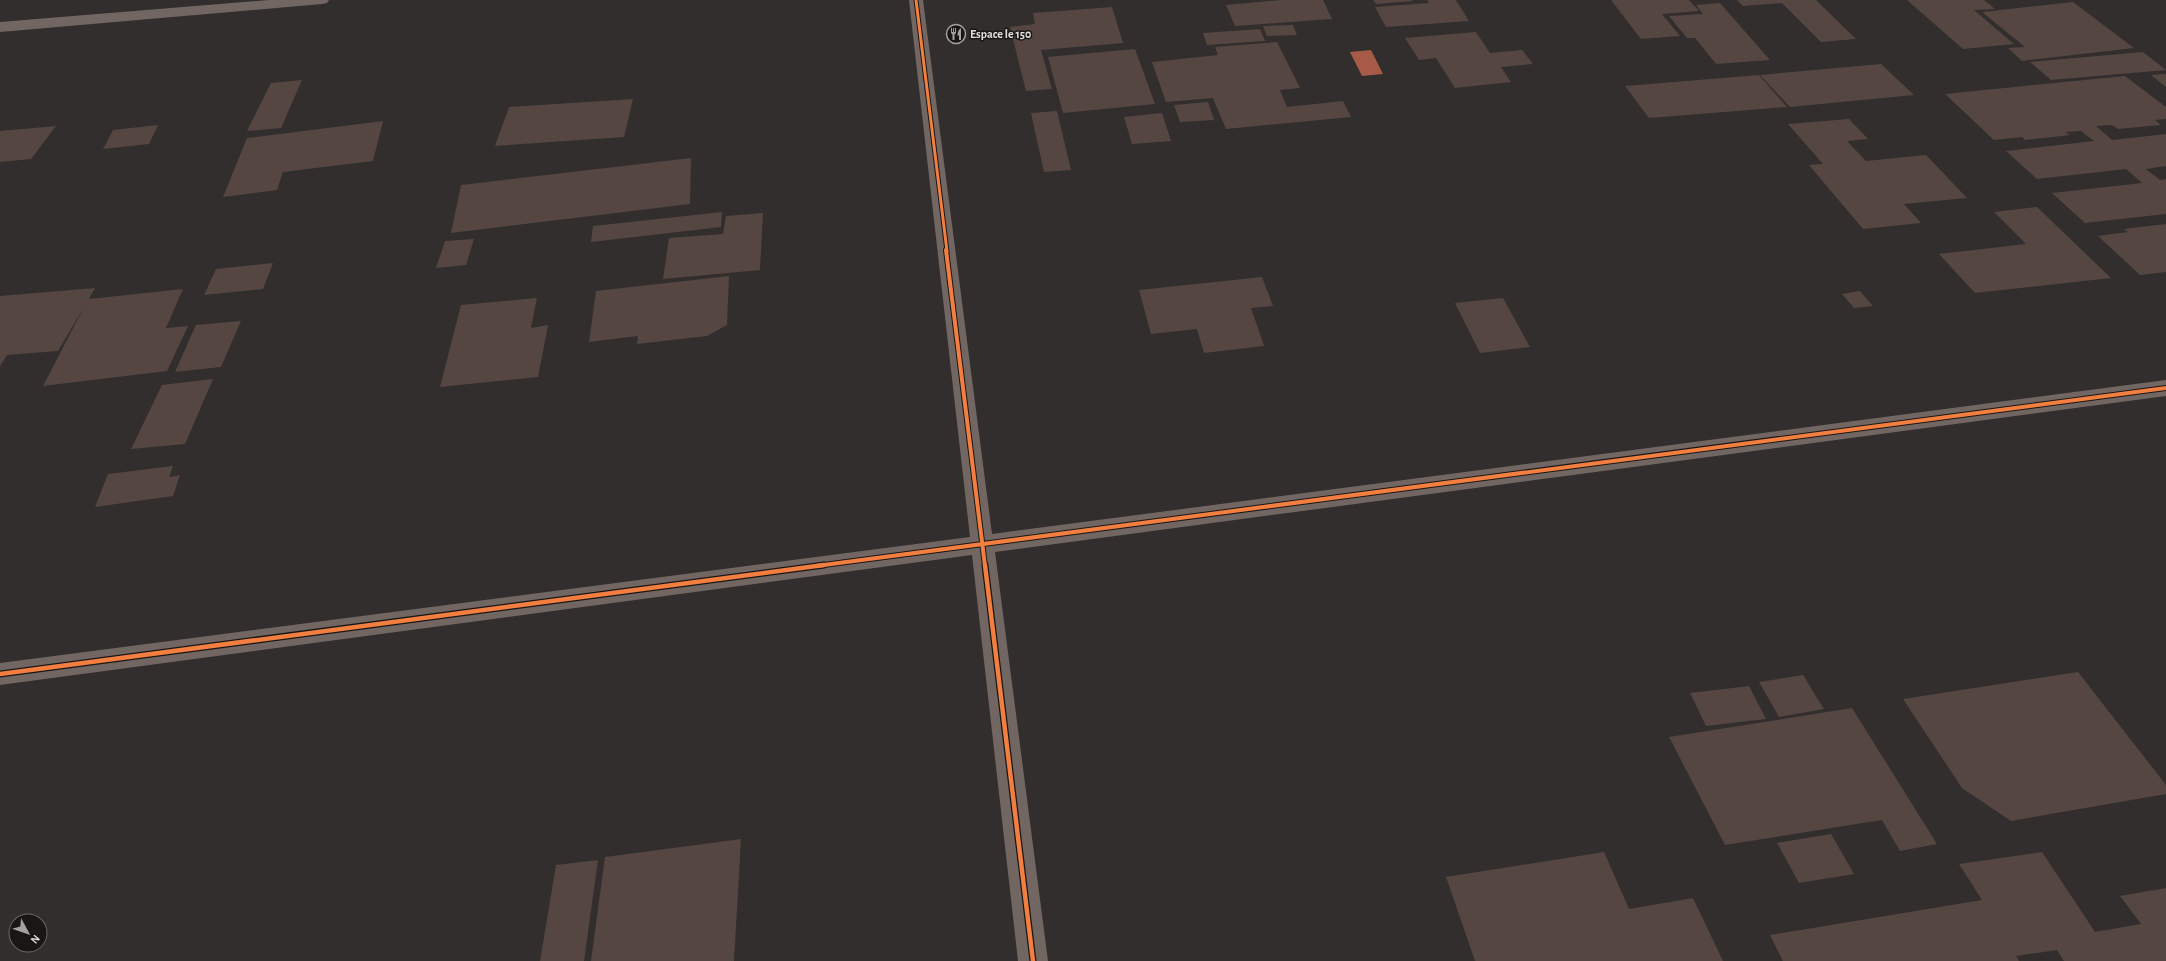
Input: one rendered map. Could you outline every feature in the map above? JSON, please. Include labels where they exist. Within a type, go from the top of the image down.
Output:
[{"type":"street","points":[[0,27],[322,0]]},
{"type":"street","points":[[916,0],[1034,961]]},
{"type":"street","points":[[0,674],[2166,388]]},
{"type":"shaded area","points":[[1371,50],[1383,74],[1362,76],[1350,52]]},
{"type":"building","points":[[1281,0],[1323,0],[1332,19],[1235,26],[1226,5]]},
{"type":"building","points":[[1373,0],[1412,0],[1412,1],[1376,4]]},
{"type":"building","points":[[1427,0],[1456,0],[1469,21],[1386,27],[1375,7],[1429,3]]},
{"type":"building","points":[[1611,0],[1689,0],[1699,11],[1662,14],[1680,36],[1641,39]]},
{"type":"building","points":[[1737,0],[1816,0],[1856,39],[1821,42],[1782,3],[1743,6]]},
{"type":"building","points":[[1907,0],[1984,0],[1995,9],[1974,10],[2014,44],[1963,49]]},
{"type":"building","points":[[2073,2],[2134,48],[2022,61],[2008,48],[2025,47],[1982,12]]},
{"type":"building","points":[[1720,3],[1770,60],[1716,64],[1695,38],[1687,38],[1669,16],[1703,14],[1696,5]]},
{"type":"building","points":[[1112,7],[1123,43],[1041,50],[1052,89],[1026,91],[1010,27],[1035,24],[1033,13]]},
{"type":"building","points":[[1293,25],[1297,35],[1267,36],[1263,26]]},
{"type":"building","points":[[1260,29],[1265,41],[1207,45],[1203,33]]},
{"type":"building","points":[[1476,32],[1490,53],[1522,50],[1533,64],[1501,67],[1511,82],[1455,88],[1436,58],[1419,60],[1405,38]]},
{"type":"building","points":[[1277,42],[1300,88],[1280,90],[1287,107],[1343,101],[1351,117],[1226,129],[1213,98],[1166,102],[1152,62],[1218,55],[1215,47]]},
{"type":"building","points":[[1135,49],[1155,104],[1063,113],[1048,57]]},
{"type":"building","points":[[2143,52],[2166,70],[2051,80],[2030,62]]},
{"type":"building","points":[[1881,64],[1914,95],[1790,107],[1760,75]]},
{"type":"building","points":[[2166,74],[2166,87],[2151,75]]},
{"type":"building","points":[[1759,75],[1787,107],[1649,118],[1625,86]]},
{"type":"building","points":[[2125,76],[2166,107],[2166,119],[2155,120],[2161,125],[2118,129],[2112,125],[2096,126],[2112,140],[2166,134],[2166,166],[2146,169],[2160,180],[2166,179],[2166,214],[2085,223],[2052,193],[2142,183],[2126,169],[2037,179],[2006,151],[2094,141],[2081,131],[2065,132],[2070,135],[2025,140],[2022,137],[1994,140],[1945,94]]},
{"type":"building","points":[[302,80],[281,128],[247,131],[271,83]]},
{"type":"building","points":[[633,99],[624,137],[495,146],[509,107]]},
{"type":"building","points":[[1208,102],[1214,120],[1180,122],[1174,105]]},
{"type":"building","points":[[1057,111],[1071,170],[1044,172],[1031,113]]},
{"type":"building","points":[[1162,113],[1171,141],[1132,144],[1124,117]]},
{"type":"building","points":[[1849,119],[1868,139],[1847,141],[1866,161],[1926,155],[1967,198],[1904,204],[1921,223],[1863,229],[1809,165],[1823,164],[1788,124]]},
{"type":"building","points":[[383,121],[373,161],[283,172],[277,190],[223,197],[247,138]]},
{"type":"building","points":[[158,125],[149,144],[103,149],[113,130]]},
{"type":"building","points":[[56,126],[31,159],[0,162],[0,131]]},
{"type":"building","points":[[691,158],[690,204],[451,233],[461,185]]},
{"type":"building","points":[[2037,207],[2111,278],[1975,293],[1939,254],[2026,244],[1994,212]]},
{"type":"building","points":[[722,212],[721,227],[591,242],[593,226]]},
{"type":"building","points":[[763,213],[760,270],[663,279],[669,238],[723,234],[726,216]]},
{"type":"building","points":[[2166,224],[2166,272],[2140,275],[2098,236],[2128,232],[2124,229]]},
{"type":"building","points":[[474,239],[466,265],[436,268],[445,241]]},
{"type":"building","points":[[273,263],[263,289],[204,295],[216,269]]},
{"type":"building","points":[[729,276],[727,325],[707,336],[637,344],[638,336],[589,342],[596,291]]},
{"type":"building","points":[[1262,277],[1273,306],[1251,308],[1264,346],[1204,353],[1197,329],[1151,334],[1139,290]]},
{"type":"building","points":[[95,288],[89,299],[183,289],[166,328],[188,326],[167,371],[43,386],[84,307],[58,351],[7,355],[0,366],[0,296]]},
{"type":"building","points":[[1860,291],[1873,306],[1854,308],[1842,294]]},
{"type":"building","points":[[537,298],[531,328],[548,325],[538,377],[440,387],[461,305]]},
{"type":"building","points":[[1503,298],[1530,347],[1480,353],[1455,303]]},
{"type":"building","points":[[241,321],[221,367],[175,372],[196,325]]},
{"type":"building","points":[[213,379],[185,444],[131,449],[162,385]]},
{"type":"building","points":[[173,466],[169,477],[180,475],[173,496],[95,507],[108,474]]},
{"type":"building","points":[[2078,672],[2166,785],[2166,794],[2011,821],[1962,788],[1903,699]]},
{"type":"building","points":[[1803,675],[1824,709],[1779,717],[1759,682]]},
{"type":"building","points":[[1749,686],[1766,719],[1706,726],[1690,693]]},
{"type":"building","points":[[1852,708],[1937,844],[1900,851],[1882,820],[1725,845],[1669,737]]},
{"type":"building","points":[[1831,834],[1854,874],[1799,883],[1777,843]]},
{"type":"building","points":[[741,839],[734,961],[591,961],[605,857]]},
{"type":"building","points":[[1604,852],[1629,909],[1693,898],[1723,961],[1475,961],[1446,877]]},
{"type":"building","points":[[2042,852],[2095,932],[2141,924],[2120,896],[2166,888],[2166,961],[2064,961],[2057,950],[2016,956],[2019,961],[1783,961],[1770,935],[1982,900],[1959,864]]},
{"type":"building","points":[[598,860],[584,961],[540,961],[556,865]]},
{"type":"cycle path","points":[[916,0],[1033,961]]},
{"type":"cycle path","points":[[0,674],[2166,388]]},
{"type":"place","name":"Espace le 150","points":[[956,34]]}]
